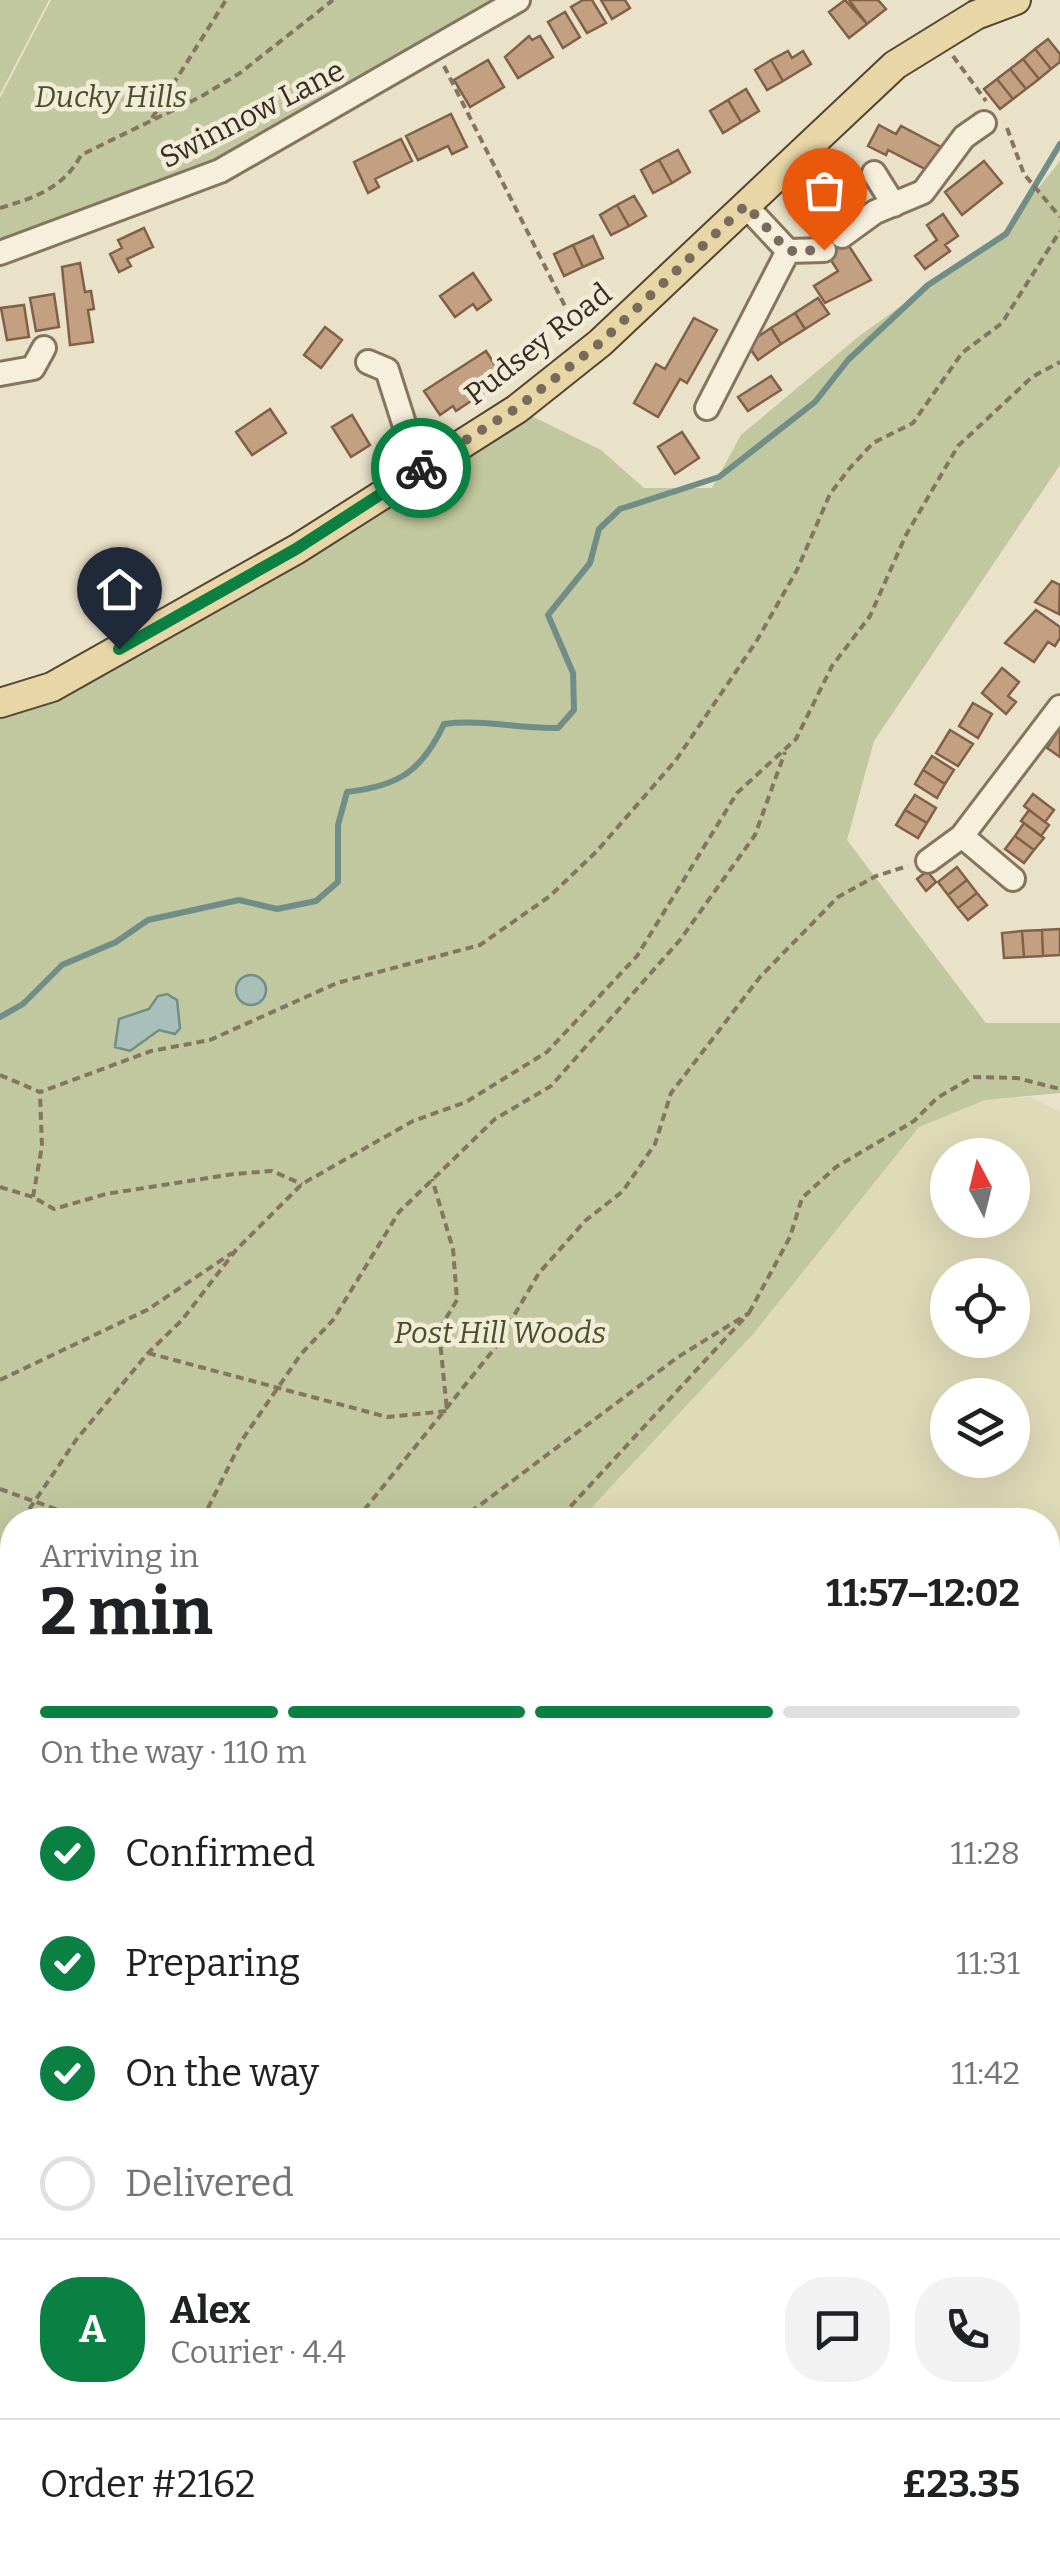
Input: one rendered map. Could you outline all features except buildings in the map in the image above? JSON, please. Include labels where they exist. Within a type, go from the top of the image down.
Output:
[{"type":"main road","name":"Pudsey Road","points":[[0,703],[52,687],[296,549],[517,408],[588,352],[895,65],[976,15],[1016,0]]},
{"type":"street","name":"Swinnow Lane","points":[[0,253],[220,172],[518,0]]},
{"type":"street","points":[[788,251],[833,243],[922,192],[964,136],[984,122]]},
{"type":"street","points":[[874,174],[894,205]]},
{"type":"street","points":[[746,205],[788,251]]},
{"type":"street","points":[[706,408],[788,251]]},
{"type":"street","points":[[0,374],[33,368],[44,348]]},
{"type":"street","points":[[368,362],[388,370],[409,439],[425,465]]},
{"type":"street","points":[[928,861],[962,836],[1060,708]]},
{"type":"street","points":[[962,836],[1012,880]]},
{"type":"path","points":[[149,122],[226,0]]},
{"type":"path","points":[[0,208],[51,190],[81,155],[240,73],[333,0]]},
{"type":"path","points":[[435,49],[588,352]]},
{"type":"path","points":[[1024,174],[1060,217]]},
{"type":"path","points":[[0,1075],[40,1092],[151,1051],[210,1040],[336,983],[480,944],[550,896],[597,851],[676,760],[756,642],[796,570],[830,494],[849,469],[873,443],[913,423],[962,353],[1002,324],[1060,231]]},
{"type":"path","points":[[30,1508],[76,1440],[148,1354],[182,1320],[236,1250],[302,1184],[413,1121],[466,1102],[548,1052],[638,956],[737,794],[796,739],[832,666],[870,616],[906,535],[958,446],[1032,376],[1060,362]]},
{"type":"path","points":[[208,1508],[242,1440],[277,1386],[333,1320],[398,1212],[495,1118],[551,1086],[680,940],[755,835],[786,748]]},
{"type":"path","points":[[366,1508],[495,1348],[539,1273],[585,1221],[623,1191],[655,1144],[671,1093],[760,977],[838,897],[876,876],[928,861]]},
{"type":"path","points":[[569,1508],[750,1314],[790,1237],[802,1198],[836,1167],[914,1120],[937,1098],[973,1077],[1017,1078],[1060,1089]]},
{"type":"path","points":[[33,1197],[42,1146],[40,1092]]},
{"type":"path","points":[[0,1187],[33,1197],[54,1210],[106,1194],[272,1171],[302,1184]]},
{"type":"path","points":[[432,1179],[454,1249],[457,1300],[439,1330],[448,1410]]},
{"type":"path","points":[[0,1380],[147,1310],[236,1250]]},
{"type":"path","points":[[476,1508],[678,1357],[750,1314]]},
{"type":"path","points":[[148,1354],[386,1416],[448,1410]]},
{"type":"path","points":[[0,1489],[51,1508]]},
{"type":"shaded area","points":[[1031,1097],[1060,1112],[1060,1508],[591,1508],[754,1333],[919,1127],[985,1100]]},
{"type":"green space","points":[[0,0],[49,0],[0,94]]},
{"type":"green space","name":"Ducky Hills","points":[[51,0],[493,0],[206,165],[0,243],[0,98]]},
{"type":"green space","name":"Post Hill Woods","points":[[1060,161],[1060,465],[874,741],[847,840],[986,1023],[1060,1023],[1060,1093],[985,1100],[919,1127],[754,1333],[591,1508],[0,1508],[0,703],[517,409],[601,450],[644,488],[712,488],[741,435],[858,337],[1004,231]]},
{"type":"water","points":[[251,975],[261,980],[266,990],[261,1000],[251,1005],[241,1000],[236,990],[241,980]]},
{"type":"water","points":[[167,994],[177,1000],[180,1028],[175,1034],[159,1030],[130,1051],[115,1047],[119,1019],[149,1009],[158,996]]},
{"type":"waterway","points":[[0,1017],[23,1004],[62,965],[116,942],[148,920],[239,900],[277,909],[316,901],[338,882],[338,825],[347,792],[381,785],[407,773],[427,754],[444,724],[558,728],[574,710],[573,673],[548,615],[590,563],[599,529],[620,509],[719,477],[815,402],[848,360],[928,285],[1006,234],[1060,144]]},
{"type":"way so far","points":[[421,468],[517,408],[600,343],[746,205],[788,251],[824,250]]},
{"type":"route","points":[[119,649],[296,549],[421,468]]}]
